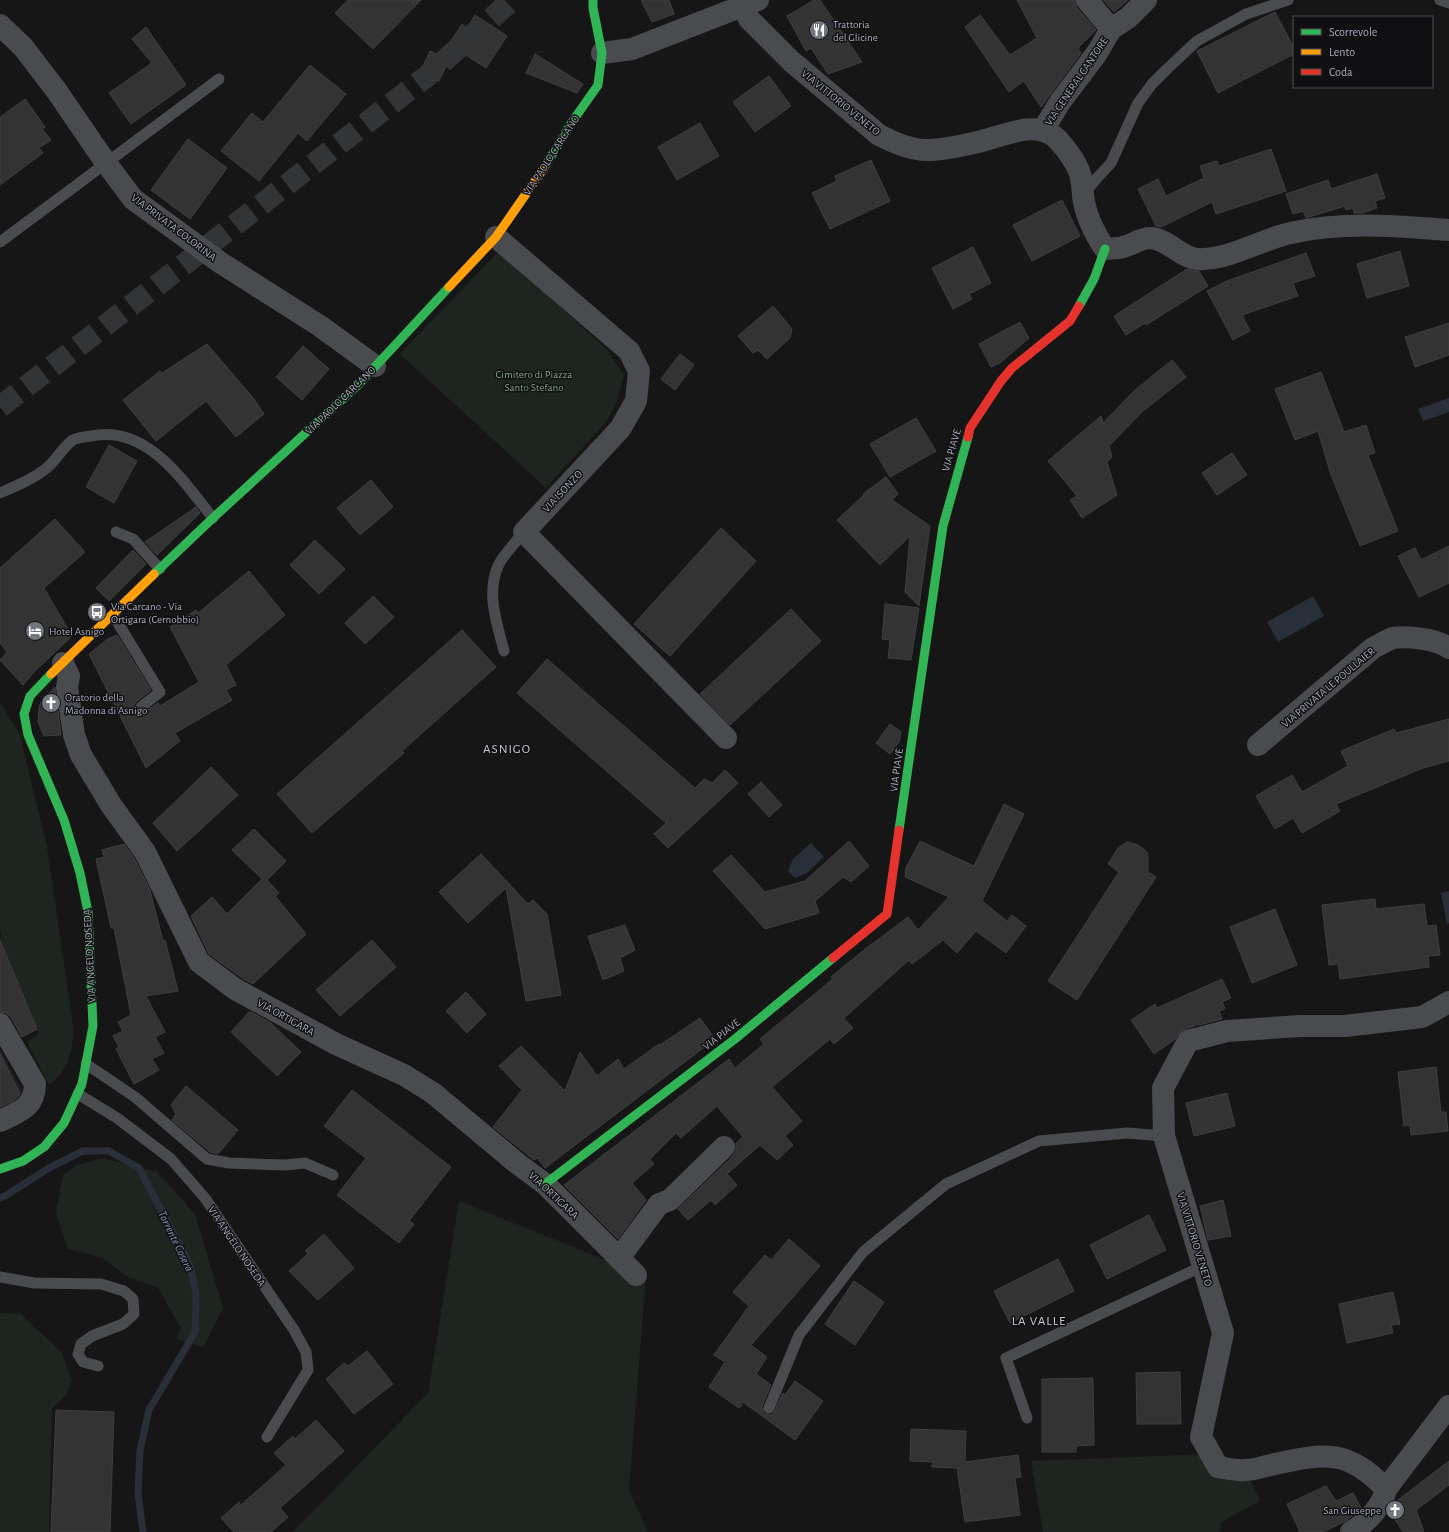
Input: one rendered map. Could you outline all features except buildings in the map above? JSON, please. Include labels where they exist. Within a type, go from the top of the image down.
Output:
[{"type":"street","name":"VIA PAOLO CARCANO","points":[[26,707],[30,696],[112,615],[213,518],[359,384],[496,237],[542,172],[572,122],[598,85],[602,53],[593,8],[593,0]]},
{"type":"street","points":[[1087,0],[1111,29]]},
{"type":"street","name":"VIA GENERAL CANTORE","points":[[1043,130],[1060,102],[1097,53],[1111,29],[1128,18],[1146,0]]},
{"type":"street","points":[[602,53],[632,49],[751,3]]},
{"type":"street","name":"VIA VITTORIO VENETO","points":[[751,3],[749,20],[791,61],[879,135],[896,143],[913,149],[931,150],[982,141],[1019,129],[1043,130]]},
{"type":"street","name":"VIA PRIVATA COLORINA","points":[[0,25],[24,47],[133,199],[221,263],[320,326],[375,366]]},
{"type":"street","points":[[1043,130],[1058,139],[1080,173],[1084,202],[1088,217],[1096,236],[1105,249],[1123,247],[1150,238],[1164,242],[1185,256],[1202,259],[1221,257],[1291,233],[1329,227],[1378,225],[1449,230]]},
{"type":"street","name":"VIA ISONZO","points":[[496,237],[629,351],[639,371],[636,401],[620,428],[524,532]]},
{"type":"street","name":"VIA PIAVE","points":[[546,1184],[735,1039],[887,914],[943,526],[970,428],[1001,381],[1012,368],[1070,321],[1094,280],[1105,249]]},
{"type":"street","points":[[524,532],[726,738]]},
{"type":"street","name":"VIA PRIVATA LE POULLAIER","points":[[1258,746],[1373,648],[1392,639],[1406,637],[1425,640],[1449,648]]},
{"type":"street","name":"VIA ORTIGARA","points":[[63,663],[69,676],[67,687],[74,735],[81,756],[111,805],[145,852],[199,962],[235,989],[336,1044],[404,1075],[432,1093],[518,1164],[546,1184],[636,1275]]},
{"type":"street","name":"VIA ANGELO NOSEDA","points":[[0,1169],[23,1161],[44,1147],[64,1122],[82,1084],[93,1026],[88,912],[80,873],[64,820],[28,734],[24,714],[26,707]]},
{"type":"street","name":"VIA VITTORIO VENETO","points":[[1386,1489],[1362,1467],[1348,1460],[1332,1456],[1313,1457],[1246,1470],[1218,1467],[1201,1437],[1223,1333],[1164,1136],[1163,1088],[1188,1041],[1227,1031],[1300,1026],[1345,1026],[1422,1018],[1449,1002]]},
{"type":"street","points":[[0,1024],[35,1084],[35,1092],[32,1100],[27,1106],[0,1121]]},
{"type":"street","points":[[619,1258],[659,1204],[670,1200],[724,1147]]},
{"type":"street","points":[[1352,1532],[1370,1518],[1385,1497],[1386,1489],[1449,1406]]},
{"type":"lane","points":[[1084,202],[1088,189],[1111,164],[1138,103],[1152,84],[1167,69],[1197,41],[1246,14],[1288,0]]},
{"type":"lane","points":[[1440,0],[1449,3]]},
{"type":"lane","points":[[0,242],[220,79]]},
{"type":"lane","points":[[0,494],[32,479],[50,465],[73,440],[103,433],[125,437],[154,451],[177,472],[213,518]]},
{"type":"lane","points":[[116,532],[133,539],[160,569]]},
{"type":"lane","points":[[504,651],[493,602],[492,590],[498,565],[524,532]]},
{"type":"lane","points":[[112,615],[160,692],[141,707]]},
{"type":"lane","points":[[86,1064],[135,1097],[207,1159],[229,1163],[285,1165],[305,1163],[333,1175]]},
{"type":"lane","name":"VIA ANGELO NOSEDA","points":[[78,1094],[117,1118],[171,1159],[205,1198],[294,1330],[306,1352],[308,1370],[267,1437]]},
{"type":"lane","points":[[769,1408],[799,1335],[863,1252],[946,1184],[1039,1142],[1127,1134],[1164,1136]]},
{"type":"lane","points":[[1027,1418],[1006,1358],[1203,1266]]},
{"type":"lane","points":[[0,1277],[34,1283],[101,1284],[124,1291],[133,1300],[134,1314],[123,1324],[92,1336],[81,1344],[78,1354],[83,1362],[98,1366]]},
{"type":"shaded area","points":[[1449,398],[1449,412],[1423,421],[1418,409]]},
{"type":"shaded area","points":[[1313,596],[1324,616],[1278,642],[1267,622]]},
{"type":"shaded area","points":[[811,843],[824,857],[807,873],[795,878],[788,871],[793,859]]},
{"type":"shaded area","points":[[1449,891],[1449,923],[1447,924],[1441,893]]},
{"type":"shaded area","points":[[0,1049],[27,1099],[0,1113]]},
{"type":"green space","name":"Cimitero di Piazza Santo Stefano","points":[[499,251],[607,350],[624,375],[616,404],[606,422],[546,488],[400,354]]},
{"type":"green space","points":[[0,702],[20,735],[47,847],[74,1032],[68,1062],[61,1073],[49,1085],[27,1042],[39,1034],[3,946],[0,930]]},
{"type":"green space","points":[[103,1158],[157,1172],[195,1214],[223,1308],[203,1347],[176,1339],[181,1328],[158,1288],[126,1276],[103,1258],[68,1249],[56,1214],[63,1175],[77,1165]]},
{"type":"green space","points":[[459,1201],[646,1276],[629,1490],[648,1532],[293,1532],[428,1393]]},
{"type":"green space","points":[[0,1313],[21,1314],[62,1353],[72,1381],[66,1395],[52,1408],[49,1532],[0,1532]]},
{"type":"green space","points":[[1210,1454],[1246,1471],[1260,1501],[1221,1522],[1220,1532],[1043,1532],[1031,1461]]},
{"type":"waterway","name":"Torrente Cosera","points":[[0,1198],[49,1168],[83,1151],[109,1151],[139,1168],[190,1265],[196,1294],[195,1332],[149,1410],[140,1450],[138,1493],[143,1532]]},
{"type":"tunnel","points":[[0,407],[427,76],[512,0]]},
{"type":"traffic: fast","points":[[544,168],[572,122],[598,85],[602,53],[593,8],[593,0]]},
{"type":"traffic: fast","points":[[1079,306],[1094,279],[1105,249]]},
{"type":"traffic: fast","points":[[154,574],[359,384],[449,287]]},
{"type":"traffic: fast","points":[[899,830],[943,526],[968,437]]},
{"type":"traffic: fast","points":[[0,1169],[23,1161],[44,1147],[64,1123],[82,1084],[93,1026],[88,912],[80,873],[64,820],[28,735],[24,714],[30,696],[51,674]]},
{"type":"traffic: fast","points":[[545,1184],[735,1039],[833,958]]},
{"type":"traffic: slow","points":[[449,287],[496,237],[544,168]]},
{"type":"traffic: slow","points":[[51,674],[154,574]]},
{"type":"traffic: jam","points":[[968,437],[970,428],[1001,381],[1012,368],[1070,321],[1079,306]]},
{"type":"traffic: jam","points":[[833,958],[887,914],[899,830]]},
{"type":"place","name":"Trattoria del Glicine","points":[[819,30]]},
{"type":"place","name":"Via Carcano - Via Ortigara (Cernobbio)","points":[[97,612]]},
{"type":"place","name":"Hotel Asnigo","points":[[35,631]]},
{"type":"place","name":"Oratorio della Madonna di Asnigo","points":[[51,703]]},
{"type":"place","name":"San Giuseppe","points":[[1395,1510]]},
{"type":"district","name":"ASNIGO","points":[[507,748]]},
{"type":"district","name":"LA VALLE","points":[[1039,1320]]}]
